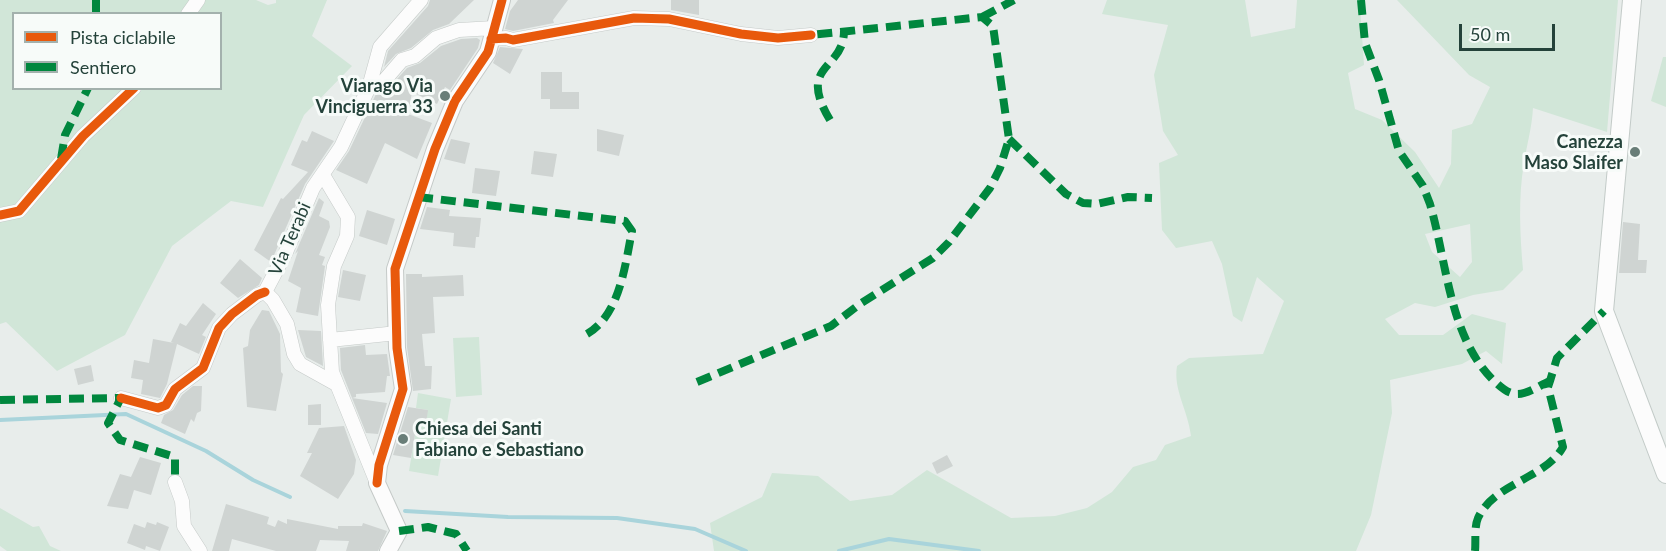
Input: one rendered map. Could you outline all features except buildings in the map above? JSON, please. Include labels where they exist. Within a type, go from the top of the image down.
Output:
[{"type":"main road","points":[[1632,0],[1604,311],[1666,474]]},
{"type":"street","name":"Via Terabi","points":[[336,384],[300,364],[294,354],[286,324],[273,300],[265,292],[286,252],[310,195],[341,147],[369,87],[380,47],[421,0]]},
{"type":"street","points":[[377,483],[379,465],[403,389],[397,333],[395,269],[435,149],[455,101],[488,52],[502,0]]},
{"type":"street","points":[[369,87],[383,82],[402,60],[415,56],[436,38],[459,30],[493,34],[513,40],[634,18],[669,19],[741,34],[778,38],[811,35]]},
{"type":"street","points":[[0,215],[18,211],[83,136],[132,90]]},
{"type":"street","points":[[323,175],[348,217],[347,236],[334,266],[328,305],[336,384],[399,531],[388,551]]},
{"type":"street","points":[[121,398],[158,408],[166,405],[175,389],[203,368],[219,328],[240,307],[265,292]]},
{"type":"street","points":[[330,340],[397,333]]},
{"type":"street","points":[[175,482],[182,501],[184,526],[200,551]]},
{"type":"green space","points":[[0,0],[256,0],[268,5],[276,3],[276,0],[327,0],[312,36],[352,66],[304,115],[263,207],[231,201],[172,246],[125,335],[57,371],[6,322],[0,324]]},
{"type":"green space","points":[[1107,0],[1245,0],[1251,37],[1295,28],[1297,0],[1363,0],[1360,6],[1364,65],[1348,73],[1355,109],[1382,120],[1415,152],[1439,188],[1451,164],[1452,130],[1472,124],[1490,87],[1469,75],[1397,0],[1618,0],[1607,132],[1533,108],[1520,203],[1523,270],[1503,290],[1473,295],[1435,307],[1415,303],[1385,319],[1399,335],[1443,335],[1472,314],[1506,323],[1502,364],[1486,351],[1462,364],[1390,380],[1392,413],[1371,515],[1356,551],[714,551],[710,523],[762,497],[772,473],[818,476],[850,501],[892,495],[927,470],[1011,518],[1055,516],[1087,508],[1112,492],[1133,467],[1156,460],[1165,445],[1191,436],[1177,383],[1177,366],[1189,358],[1263,354],[1284,301],[1257,277],[1242,322],[1233,316],[1222,264],[1212,241],[1176,248],[1162,230],[1159,163],[1178,155],[1163,131],[1154,75],[1168,25],[1102,14]],"holes":[[[1470,224],[1472,262],[1460,277],[1432,252],[1425,234]]]},
{"type":"green space","points":[[1663,57],[1666,57],[1666,107],[1651,101]]},
{"type":"green space","points":[[479,337],[482,395],[456,397],[453,338]]},
{"type":"green space","points":[[418,393],[451,399],[438,476],[409,471],[417,423],[428,410],[416,408]]},
{"type":"green space","points":[[0,508],[33,527],[39,526],[50,546],[61,551],[7,551],[0,546]]},
{"type":"waterway","points":[[0,420],[126,414],[206,451],[253,480],[290,497]]},
{"type":"waterway","points":[[405,511],[508,517],[617,518],[695,529],[746,551]]},
{"type":"waterway","points":[[839,551],[889,539],[979,551]]},
{"type":"marked path","points":[[96,0],[96,12]]},
{"type":"marked path","points":[[982,17],[1014,0]]},
{"type":"marked path","points":[[1361,0],[1365,43],[1379,80],[1399,151],[1423,186],[1430,204],[1451,297],[1467,342],[1478,362],[1493,380],[1509,392],[1525,393],[1550,381]]},
{"type":"marked path","points":[[697,382],[831,326],[860,304],[933,258],[949,242],[990,188],[1000,168],[1009,139],[993,26],[982,17],[811,35]]},
{"type":"marked path","points":[[830,120],[821,101],[818,88],[819,77],[837,54],[842,44],[844,31]]},
{"type":"marked path","points":[[61,159],[65,135],[87,90]]},
{"type":"marked path","points":[[1009,139],[1066,194],[1083,203],[1097,204],[1128,197],[1152,198]]},
{"type":"marked path","points":[[418,197],[625,221],[632,231],[619,288],[607,315],[587,334]]},
{"type":"marked path","points":[[1475,551],[1477,522],[1486,506],[1507,489],[1544,467],[1563,447],[1548,387],[1557,358],[1604,311]]},
{"type":"marked path","points":[[0,400],[121,398],[108,423],[120,440],[175,457],[175,482]]},
{"type":"marked path","points":[[399,531],[428,527],[456,534],[467,551]]},
{"type":"cycle path","points":[[377,483],[379,465],[403,389],[397,348],[395,269],[435,149],[455,101],[488,52],[502,0]]},
{"type":"cycle path","points":[[491,39],[513,40],[634,18],[669,19],[741,34],[778,38],[811,35]]},
{"type":"cycle path","points":[[0,215],[19,211],[83,136],[132,90]]},
{"type":"cycle path","points":[[121,398],[158,408],[166,405],[175,389],[203,368],[219,328],[232,314],[257,295],[265,292]]},
{"type":"place","name":"Viarago Via Vinciguerra 33","points":[[445,96]]},
{"type":"place","name":"Canezza Maso Slaifer","points":[[1635,152]]},
{"type":"place","name":"Chiesa dei Santi Fabiano e Sebastiano","points":[[403,439]]}]
